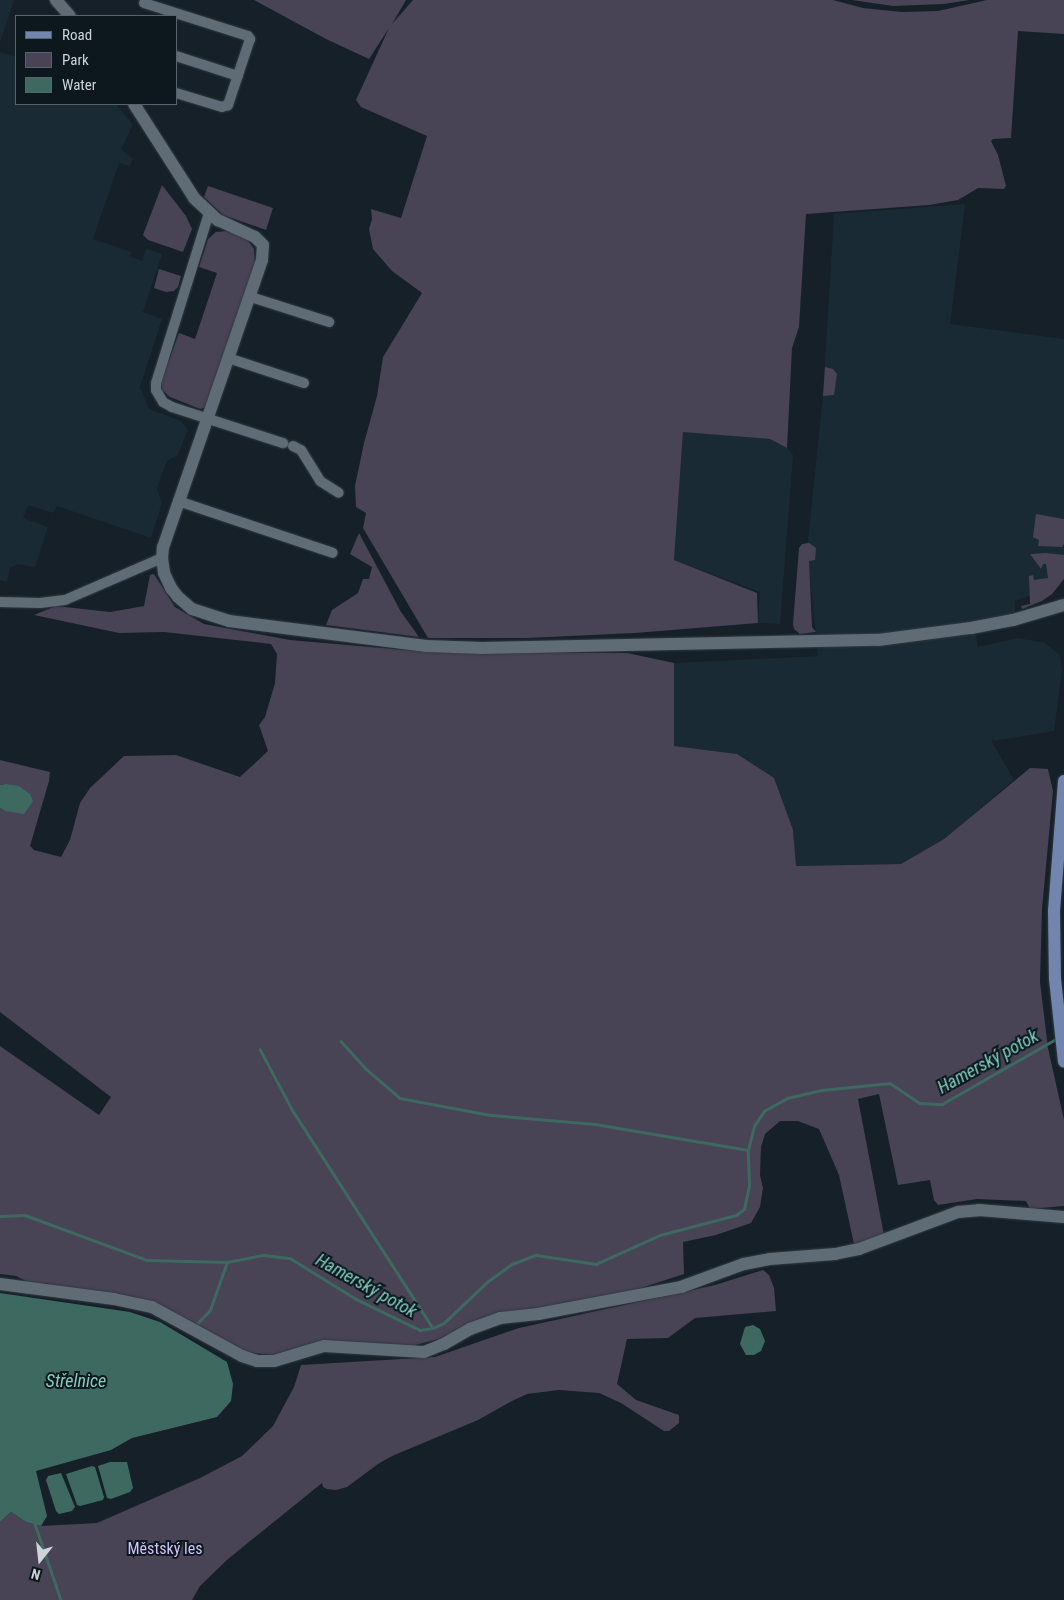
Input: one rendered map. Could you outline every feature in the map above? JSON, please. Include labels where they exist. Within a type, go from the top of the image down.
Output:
[{"type":"main road","points":[[1064,781],[1054,911],[1058,1017],[1064,1061]]},
{"type":"street","points":[[56,0],[69,15]]},
{"type":"street","points":[[144,3],[248,36],[250,39],[228,106],[222,107],[178,94]]},
{"type":"street","points":[[178,57],[238,76]]},
{"type":"street","points":[[135,105],[194,198],[209,214],[255,237],[262,245],[262,260],[162,547],[164,573],[178,598],[192,609],[229,621],[426,646],[482,648],[878,640],[971,628],[1013,620],[1064,605]]},
{"type":"street","points":[[209,214],[156,383],[156,390],[163,402],[172,407],[288,444],[300,450],[320,481],[339,493]]},
{"type":"street","points":[[254,298],[329,322]]},
{"type":"street","points":[[228,358],[304,383]]},
{"type":"street","points":[[178,501],[333,553]]},
{"type":"street","points":[[0,602],[40,603],[65,600],[162,558]]},
{"type":"street","points":[[0,1284],[114,1299],[152,1307],[242,1356],[257,1361],[274,1361],[324,1346],[424,1352],[444,1344],[470,1329],[500,1318],[538,1314],[682,1287],[744,1264],[835,1254],[859,1249],[889,1240],[958,1212],[979,1210],[1064,1217]]},
{"type":"shaded area","points":[[0,0],[14,0],[0,42]]},
{"type":"shaded area","points":[[0,52],[15,57],[15,105],[117,105],[133,125],[121,149],[133,159],[130,166],[119,163],[93,239],[132,252],[130,256],[142,261],[146,249],[162,254],[143,312],[162,319],[140,387],[149,409],[181,421],[188,430],[178,455],[167,461],[157,488],[162,503],[151,538],[57,506],[53,513],[28,505],[23,518],[48,527],[35,567],[18,564],[10,568],[7,582],[0,580]]},
{"type":"shaded area","points":[[965,204],[950,324],[1064,339],[1064,574],[1055,586],[1015,601],[1015,613],[974,623],[978,647],[1018,638],[1045,643],[1060,655],[1062,671],[1054,731],[993,741],[992,736],[992,742],[1014,780],[944,839],[901,864],[795,866],[793,830],[737,754],[674,746],[674,663],[818,656],[807,550],[823,396],[834,214]]},
{"type":"shaded area","points":[[683,431],[770,439],[787,448],[793,455],[780,624],[758,623],[760,592],[674,560]]},
{"type":"green space","points":[[254,0],[406,0],[392,24],[413,0],[833,0],[863,8],[902,12],[938,11],[987,0],[1064,0],[1064,34],[1018,31],[1011,138],[993,139],[991,141],[998,155],[1006,186],[1004,189],[978,188],[958,200],[929,205],[806,214],[799,327],[792,348],[787,448],[770,439],[683,432],[674,560],[757,593],[758,623],[635,633],[528,638],[428,638],[363,528],[366,513],[356,507],[355,486],[377,396],[383,357],[422,293],[392,271],[373,249],[369,229],[372,219],[371,209],[401,218],[427,136],[361,107],[356,100],[389,28],[369,59],[326,39]]},
{"type":"green space","points":[[852,0],[969,0],[944,4],[893,6]]},
{"type":"green space","points":[[162,185],[186,216],[192,229],[183,252],[148,240],[143,235]]},
{"type":"green space","points":[[208,186],[273,208],[266,230],[223,215],[204,197]]},
{"type":"green space","points":[[227,231],[246,238],[254,249],[255,263],[206,407],[200,409],[170,397],[162,390],[161,382],[179,333],[195,339],[217,273],[199,267],[208,239],[216,232]]},
{"type":"green space","points":[[159,269],[181,276],[178,287],[174,291],[166,292],[154,288]]},
{"type":"green space","points":[[825,367],[833,369],[837,374],[834,395],[823,396]]},
{"type":"green space","points":[[1036,514],[1064,519],[1064,544],[1062,547],[1038,546],[1039,540],[1033,537]]},
{"type":"green space","points":[[359,533],[401,612],[419,637],[326,625],[332,610],[358,593],[363,579],[369,579],[372,567],[350,554]]},
{"type":"green space","points":[[809,543],[816,548],[815,560],[809,561],[812,627],[816,632],[800,634],[794,629],[793,624],[799,548],[802,544]]},
{"type":"green space","points":[[1030,554],[1064,555],[1064,579],[1052,594],[1042,601],[1022,609],[1021,606],[1030,604],[1029,576],[1033,575],[1034,580],[1048,578],[1046,564],[1043,564],[1041,569]]},
{"type":"green space","points":[[154,574],[175,607],[204,624],[290,640],[440,653],[627,653],[674,663],[674,746],[737,754],[774,778],[793,830],[796,866],[901,864],[944,839],[1030,768],[1048,769],[1053,791],[1042,909],[1040,982],[1048,1048],[1064,1120],[1064,1206],[1030,1209],[1026,1201],[977,1199],[938,1205],[934,1200],[930,1180],[898,1185],[879,1094],[858,1099],[884,1235],[854,1244],[839,1175],[819,1129],[798,1121],[780,1121],[765,1134],[761,1147],[760,1175],[763,1188],[760,1207],[751,1223],[716,1235],[683,1242],[684,1274],[638,1289],[407,1347],[273,1355],[237,1351],[124,1300],[46,1283],[30,1283],[16,1276],[0,1274],[0,1046],[99,1115],[111,1097],[0,1012],[0,808],[5,811],[5,784],[0,785],[0,760],[50,772],[30,846],[34,850],[61,857],[70,840],[80,803],[90,788],[124,756],[176,755],[240,777],[268,751],[259,725],[265,717],[275,683],[277,654],[271,644],[164,632],[119,633],[34,615],[56,606],[110,612],[144,606],[150,575]]},
{"type":"green space","name":"Městský les","points":[[763,1270],[769,1275],[774,1288],[776,1311],[695,1318],[668,1338],[627,1339],[617,1384],[636,1400],[679,1415],[679,1423],[669,1431],[664,1431],[621,1403],[599,1393],[559,1390],[527,1394],[478,1420],[392,1456],[347,1487],[336,1490],[327,1489],[323,1487],[322,1483],[228,1559],[200,1586],[192,1600],[0,1600],[0,1522],[11,1512],[26,1522],[41,1526],[97,1523],[200,1478],[242,1456],[273,1426],[294,1387],[301,1365],[435,1357],[519,1328],[715,1285]]},
{"type":"water","points":[[0,785],[19,786],[30,794],[33,801],[24,814],[5,811],[0,808]]},
{"type":"water","name":"Střelnice","points":[[0,1293],[130,1312],[160,1322],[227,1362],[233,1384],[231,1401],[217,1417],[132,1438],[111,1450],[36,1471],[47,1516],[41,1526],[26,1522],[11,1512],[0,1522]]},
{"type":"water","points":[[753,1325],[760,1329],[765,1341],[761,1351],[754,1355],[746,1355],[740,1344],[745,1327]]},
{"type":"water","points":[[110,1462],[127,1462],[133,1488],[130,1492],[111,1499],[107,1498],[98,1466]]},
{"type":"water","points":[[92,1466],[95,1467],[104,1497],[103,1500],[80,1506],[77,1505],[66,1474]]},
{"type":"water","points":[[61,1473],[75,1507],[72,1511],[59,1514],[56,1511],[46,1480],[48,1476]]},
{"type":"waterway","name":"Hamerský potok","points":[[0,1216],[25,1215],[147,1260],[227,1262],[264,1255],[290,1258],[356,1299],[420,1330],[433,1328],[444,1323],[487,1282],[512,1264],[536,1255],[596,1264],[660,1235],[736,1215],[744,1209],[749,1186],[748,1150],[754,1126],[764,1111],[787,1098],[822,1090],[890,1083],[920,1103],[942,1104],[1056,1039]]},
{"type":"waterway","points":[[341,1041],[365,1068],[400,1098],[491,1115],[595,1124],[748,1150]]},
{"type":"waterway","points":[[260,1049],[293,1111],[433,1328]]},
{"type":"waterway","points":[[195,1326],[210,1310],[227,1262]]},
{"type":"waterway","points":[[34,1521],[61,1600]]}]
